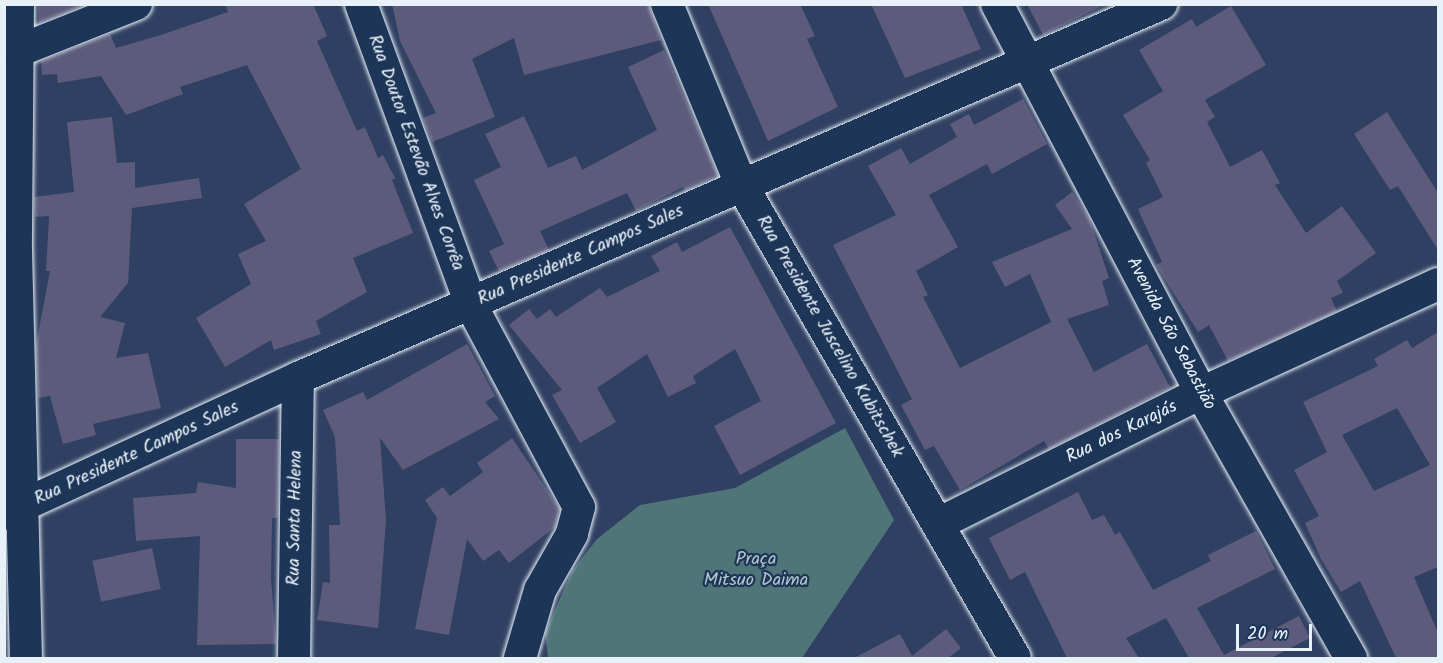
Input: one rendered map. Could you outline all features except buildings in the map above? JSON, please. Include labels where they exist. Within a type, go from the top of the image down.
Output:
[{"type":"street","points":[[18,4],[10,250],[13,512],[26,658]]},
{"type":"street","points":[[18,51],[136,4]]},
{"type":"street","name":"Rua Doutor Estevão Alves Corrêa","points":[[361,4],[471,305],[579,507],[572,534],[540,590],[520,658]]},
{"type":"street","name":"Rua Presidente Juscelino Kubitschek","points":[[667,4],[741,184],[1015,658]]},
{"type":"street","name":"Avenida São Sebastião","points":[[997,4],[1026,66],[1201,393],[1351,658]]},
{"type":"street","name":"Rua Presidente Campos Sales","points":[[13,512],[298,378],[471,305],[741,184],[1026,66],[1161,4]]},
{"type":"street","name":"Rua dos Karajás","points":[[938,524],[1201,393],[1438,284]]},
{"type":"street","name":"Rua Santa Helena","points":[[294,658],[298,378]]},
{"type":"green space","name":"Praça Mitsuo Daima","points":[[845,428],[894,520],[802,658],[548,658],[545,633],[572,571],[597,539],[640,505],[735,488]]}]
